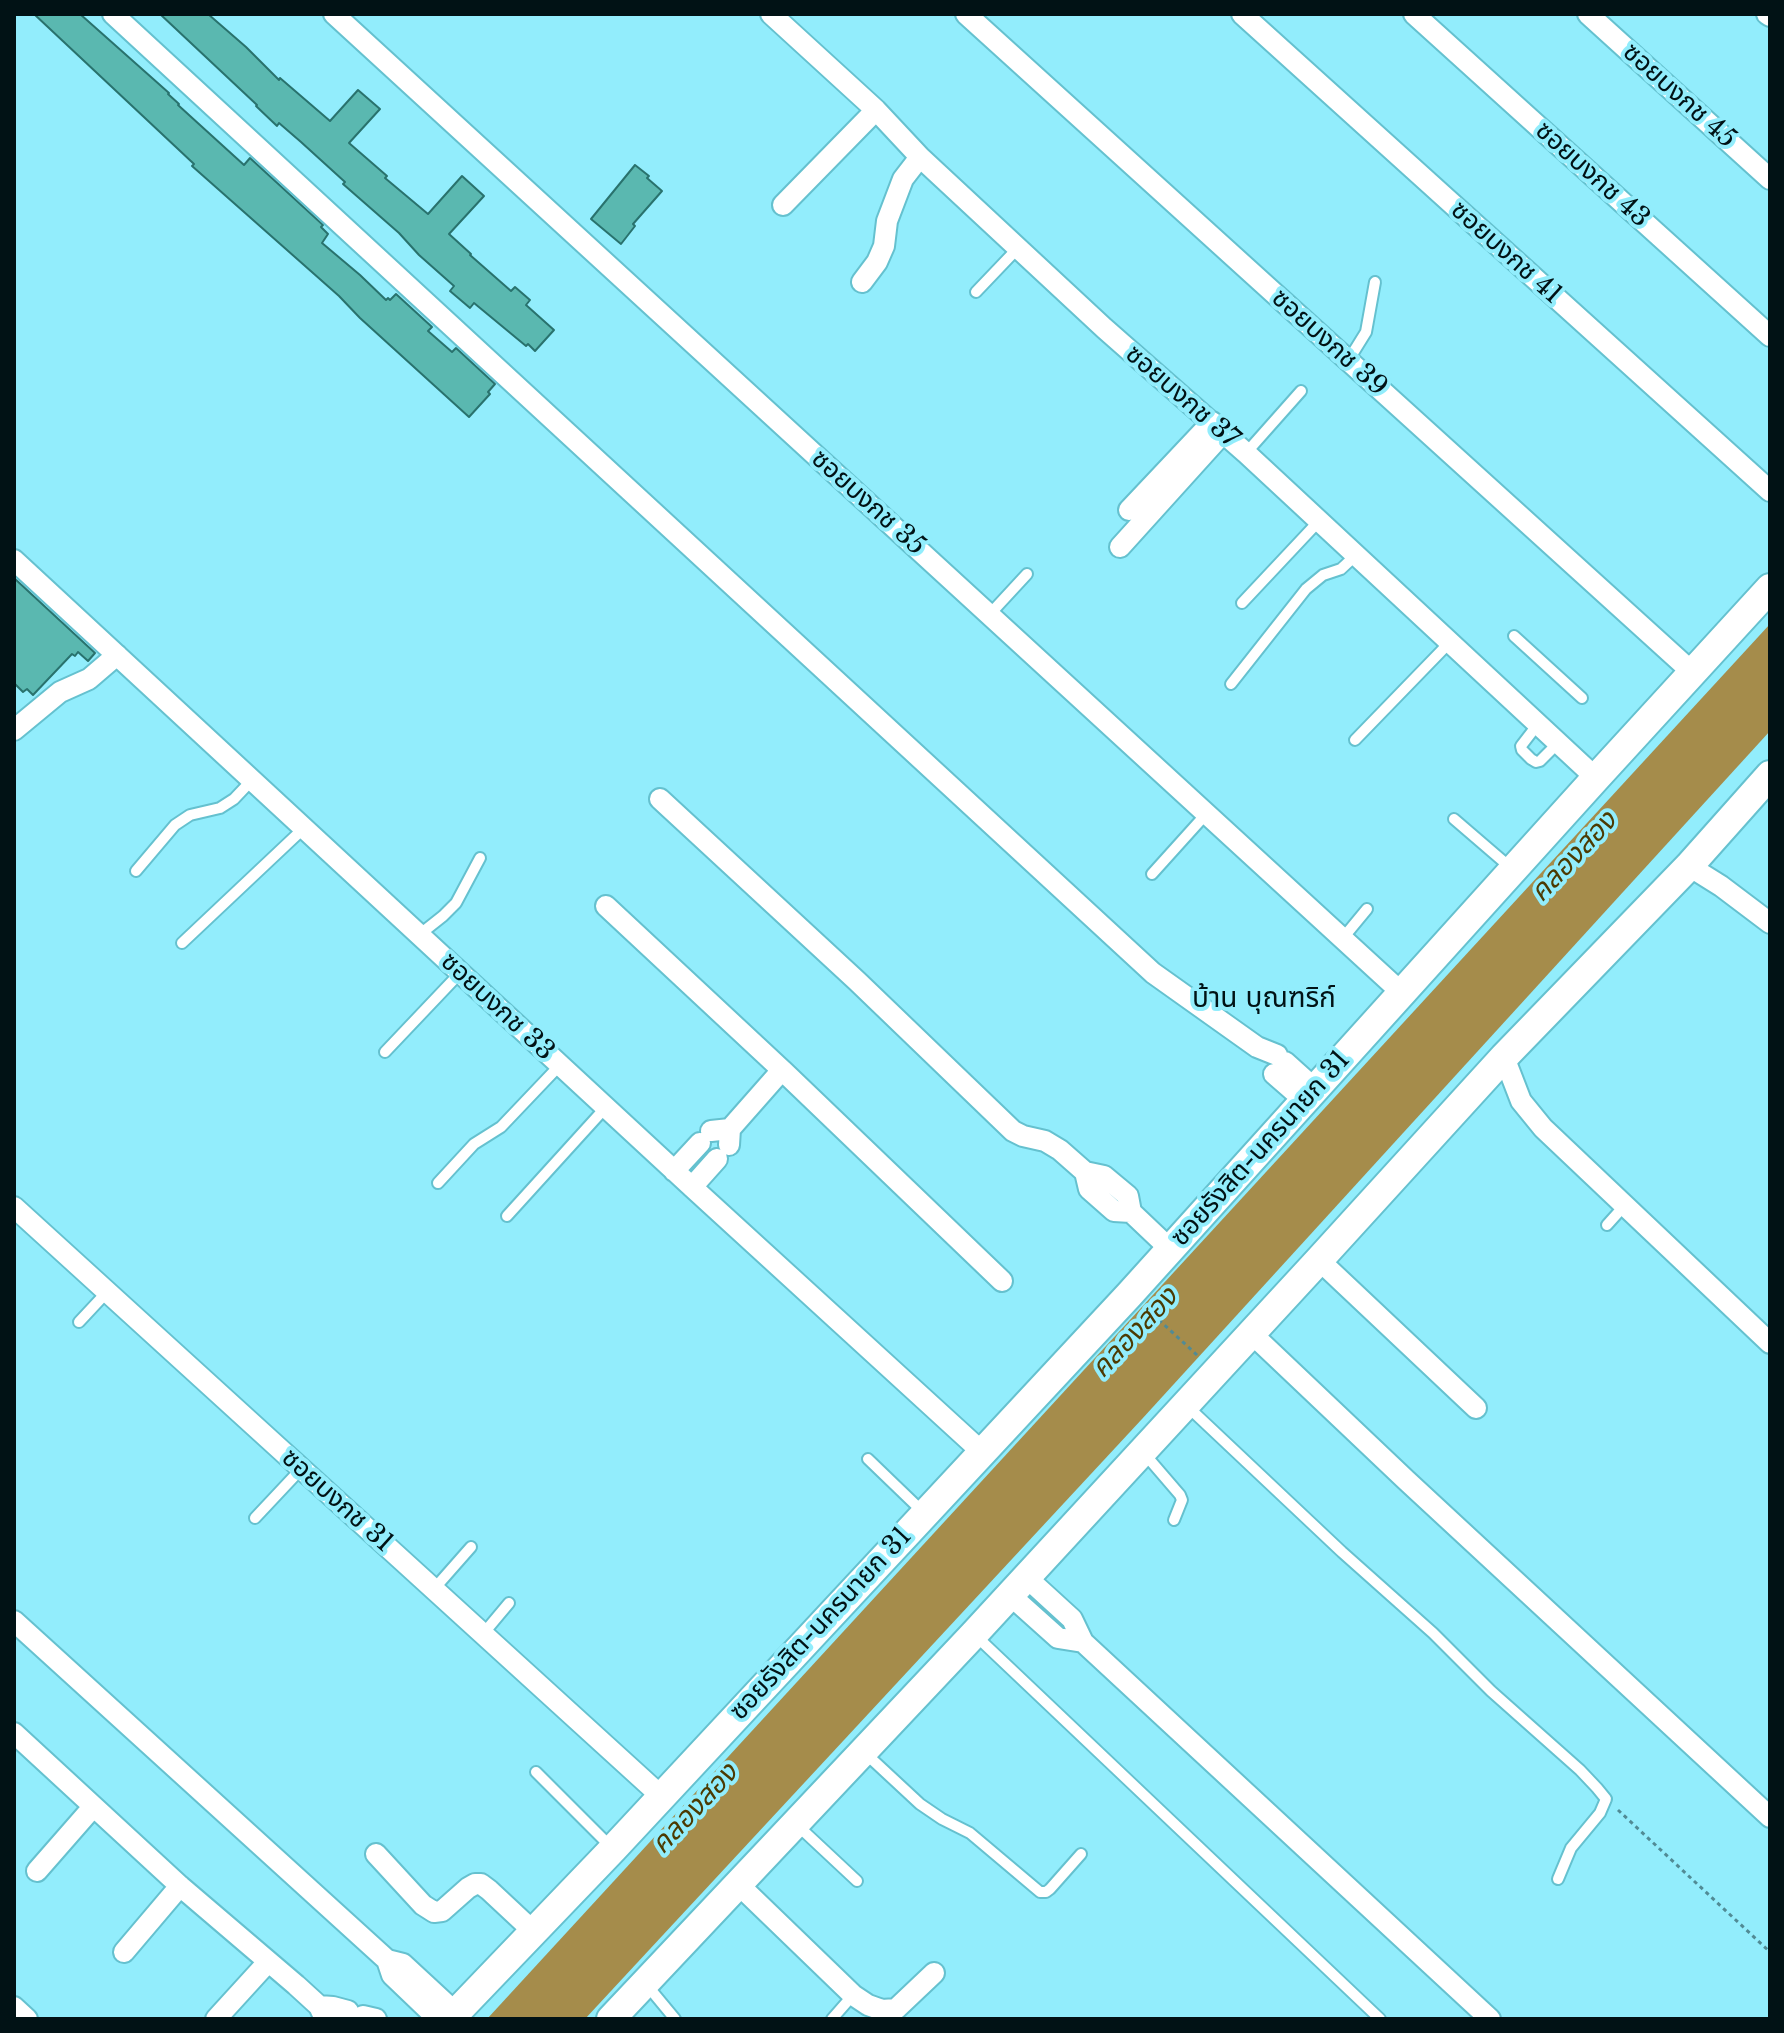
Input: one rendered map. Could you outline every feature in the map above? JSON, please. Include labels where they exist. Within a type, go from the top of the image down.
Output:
[{"type":"street","points":[[113,14],[1153,973],[1272,1061],[1310,1095]]},
{"type":"street","name":"ซอยบงกช 35","points":[[334,14],[1402,993]]},
{"type":"street","name":"ซอยบงกช 37","points":[[771,14],[1104,328],[1246,453],[1596,778]]},
{"type":"street","name":"ซอยบงกช 39","points":[[966,14],[1692,672]]},
{"type":"street","name":"ซอยบงกช 41","points":[[1242,14],[1770,491]]},
{"type":"street","name":"ซอยบงกช 43","points":[[1414,14],[1770,336]]},
{"type":"street","name":"ซอยบงกช 45","points":[[1588,14],[1770,179]]},
{"type":"street","points":[[783,205],[876,110]]},
{"type":"street","points":[[862,282],[884,246],[887,221],[903,179],[920,157]]},
{"type":"street","points":[[1129,510],[1217,428]]},
{"type":"street","points":[[1120,547],[1217,428]]},
{"type":"street","name":"ซอยบงกช 33","points":[[14,560],[982,1452]]},
{"type":"street","name":"ซอยรังสิต-นครนายก 31","points":[[448,2017],[613,1849],[1170,1249],[1596,778],[1624,739],[1770,588]]},
{"type":"street","points":[[14,730],[60,692],[89,679],[117,655]]},
{"type":"street","points":[[611,2019],[974,1634],[1504,1057],[1689,866],[1770,775]]},
{"type":"street","points":[[660,799],[1013,1131],[1045,1141],[1085,1172],[1104,1176],[1128,1196],[1131,1212],[1170,1249]]},
{"type":"street","points":[[1689,866],[1770,923]]},
{"type":"street","points":[[606,906],[1002,1281]]},
{"type":"street","points":[[1504,1057],[1521,1101],[1543,1128],[1770,1343]]},
{"type":"street","points":[[674,1171],[717,1141],[782,1070]]},
{"type":"street","points":[[692,1187],[717,1141]]},
{"type":"street","name":"ซอยบงกช 31","points":[[14,1207],[661,1796]]},
{"type":"street","points":[[1319,1260],[1476,1408]]},
{"type":"street","points":[[1251,1333],[1770,1817]]},
{"type":"street","points":[[1018,1586],[1058,1638],[1083,1642],[1490,2019]]},
{"type":"street","points":[[14,1621],[387,1960],[403,1964],[448,2017]]},
{"type":"street","points":[[14,1733],[180,1886],[268,1962],[348,2015]]},
{"type":"street","points":[[37,1871],[93,1807]]},
{"type":"street","points":[[376,1854],[423,1905],[434,1912],[442,1911],[468,1888],[481,1884],[534,1932]]},
{"type":"street","points":[[737,1883],[853,1995],[868,2005],[882,2010],[896,2009],[934,1973]]},
{"type":"street","points":[[124,1952],[180,1886]]},
{"type":"street","points":[[216,2019],[268,1962]]},
{"type":"street","points":[[14,2007],[27,2019]]},
{"type":"lane","points":[[976,292],[1018,248]]},
{"type":"lane","points":[[1348,361],[1366,332],[1375,282]]},
{"type":"lane","points":[[1246,453],[1301,391]]},
{"type":"lane","points":[[1242,603],[1319,521]]},
{"type":"lane","points":[[1231,684],[1306,589],[1317,579],[1341,569],[1356,555]]},
{"type":"lane","points":[[990,614],[1027,574]]},
{"type":"lane","points":[[1514,636],[1582,698]]},
{"type":"lane","points":[[1355,740],[1450,642]]},
{"type":"lane","points":[[1538,724],[1521,746],[1531,759],[1540,761],[1559,742]]},
{"type":"lane","points":[[136,871],[175,825],[190,815],[220,808],[234,799],[252,780]]},
{"type":"lane","points":[[1152,874],[1207,813]]},
{"type":"lane","points":[[1454,819],[1513,869]]},
{"type":"lane","points":[[182,943],[304,828]]},
{"type":"lane","points":[[419,935],[456,903],[480,858]]},
{"type":"lane","points":[[1343,938],[1367,909]]},
{"type":"lane","points":[[385,1052],[460,973]]},
{"type":"lane","points":[[438,1183],[474,1144],[501,1127],[560,1065]]},
{"type":"lane","points":[[507,1216],[606,1107]]},
{"type":"lane","points":[[1607,1225],[1625,1205]]},
{"type":"lane","points":[[79,1322],[107,1292]]},
{"type":"lane","points":[[1185,1404],[1433,1633],[1491,1691],[1580,1770],[1606,1799],[1600,1813],[1571,1848],[1558,1879]]},
{"type":"lane","points":[[1141,1451],[1180,1495],[1182,1500],[1174,1520]]},
{"type":"lane","points":[[868,1459],[925,1513]]},
{"type":"lane","points":[[255,1518],[301,1469]]},
{"type":"lane","points":[[434,1589],[471,1547]]},
{"type":"lane","points":[[483,1634],[509,1603]]},
{"type":"lane","points":[[974,1634],[1380,2019]]},
{"type":"lane","points":[[863,1751],[920,1804],[970,1833],[1040,1892],[1050,1889],[1081,1854]]},
{"type":"lane","points":[[536,1772],[613,1849]]},
{"type":"lane","points":[[794,1823],[857,1881]]},
{"type":"lane","points":[[645,1982],[675,2019]]},
{"type":"lane","points":[[832,2019],[853,1995]]},
{"type":"path","points":[[1140,1302],[1205,1362]]},
{"type":"path","points":[[1606,1799],[1770,1952]]},
{"type":"water","name":"คลองสอง","points":[[1770,624],[1770,731],[1142,1419],[585,2019],[487,2019]]},
{"type":"building","points":[[34,14],[80,14],[244,165],[250,158],[323,225],[321,227],[328,234],[322,243],[386,300],[396,294],[432,327],[428,331],[452,352],[456,348],[495,384],[488,392],[490,394],[469,417],[192,166],[194,164]]},
{"type":"building","points":[[160,14],[208,14],[279,80],[330,121],[358,90],[380,109],[349,143],[428,214],[462,176],[484,196],[449,234],[511,291],[515,287],[530,300],[526,305],[554,330],[535,351],[474,303],[470,308],[450,291],[454,286],[399,233],[301,142],[279,123],[277,126]]},
{"type":"building","points":[[635,165],[662,191],[633,224],[635,226],[621,244],[591,219]]},
{"type":"building","points":[[14,578],[95,653],[88,661],[78,652],[75,656],[72,654],[33,695],[27,689],[23,692],[14,683]]},
{"type":"district","name":"บ้าน บุณฑริก์","points":[[1264,999]]}]
